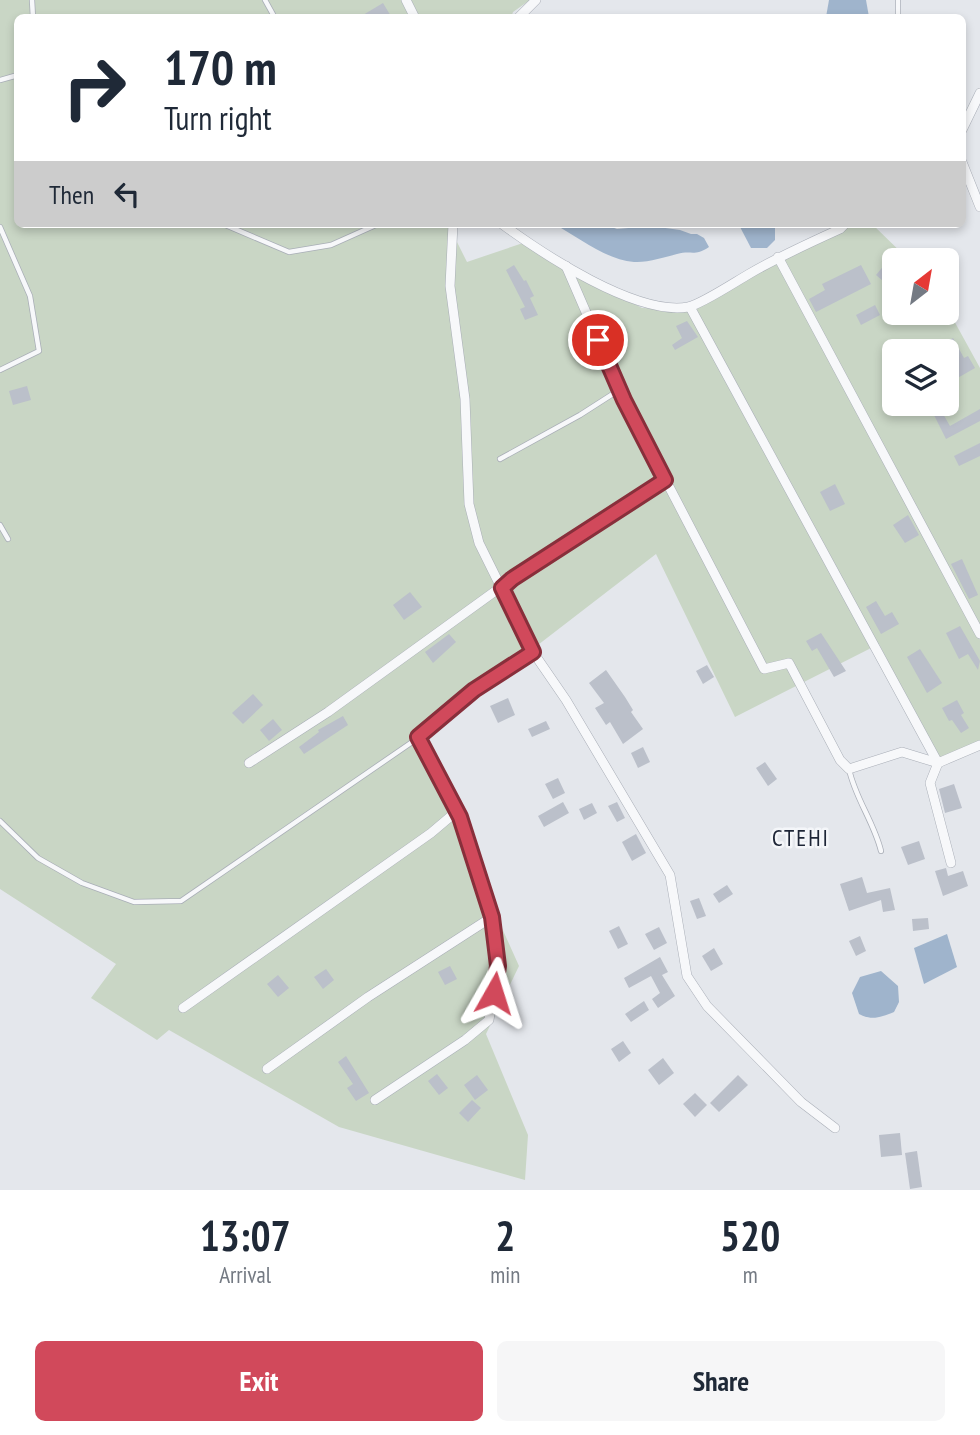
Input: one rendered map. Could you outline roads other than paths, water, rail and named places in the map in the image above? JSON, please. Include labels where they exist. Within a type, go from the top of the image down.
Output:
[{"type":"street","points":[[522,14],[536,0]]},
{"type":"street","points":[[966,122],[980,93]]},
{"type":"street","points":[[966,172],[980,207]]},
{"type":"street","points":[[453,228],[450,286],[461,352],[469,504],[479,543],[533,652],[566,699],[670,875],[687,976],[707,1006],[801,1102],[835,1128]]},
{"type":"street","points":[[508,228],[566,266],[636,301],[663,307],[690,307],[778,257],[840,228]]},
{"type":"street","points":[[778,257],[980,634]]},
{"type":"street","points":[[566,266],[620,389],[764,669],[789,663],[841,760],[849,769],[902,752],[937,763],[980,745]]},
{"type":"street","points":[[690,307],[937,763],[930,783],[951,863]]},
{"type":"street","points":[[249,763],[328,712],[512,579],[665,480]]},
{"type":"street","points":[[375,1100],[465,1040],[489,1020],[498,966],[492,917],[457,811],[418,737],[474,690],[533,652]]},
{"type":"street","points":[[183,1009],[431,833],[457,811]]},
{"type":"street","points":[[267,1069],[368,997],[492,917]]},
{"type":"lane","points":[[0,227],[30,296],[38,351],[0,370]]},
{"type":"lane","points":[[232,228],[289,252],[331,245],[369,228]]},
{"type":"lane","points":[[500,459],[580,415],[620,389]]},
{"type":"lane","points":[[0,525],[8,539]]},
{"type":"lane","points":[[0,821],[38,858],[82,883],[134,902],[181,901],[418,737]]},
{"type":"lane","points":[[849,769],[851,781],[876,831],[881,851]]},
{"type":"water","points":[[829,0],[866,0],[868,14],[827,14]]},
{"type":"water","points":[[561,228],[666,228],[697,234],[704,238],[709,247],[696,253],[634,262],[602,252]]},
{"type":"water","points":[[741,228],[775,228],[775,240],[767,248],[751,248]]},
{"type":"water","points":[[947,934],[957,967],[924,984],[914,948]]},
{"type":"water","points":[[881,971],[898,986],[899,1002],[894,1012],[876,1018],[859,1014],[852,993],[860,977]]},
{"type":"district","name":"СТЕНІ","points":[[801,838]]}]
